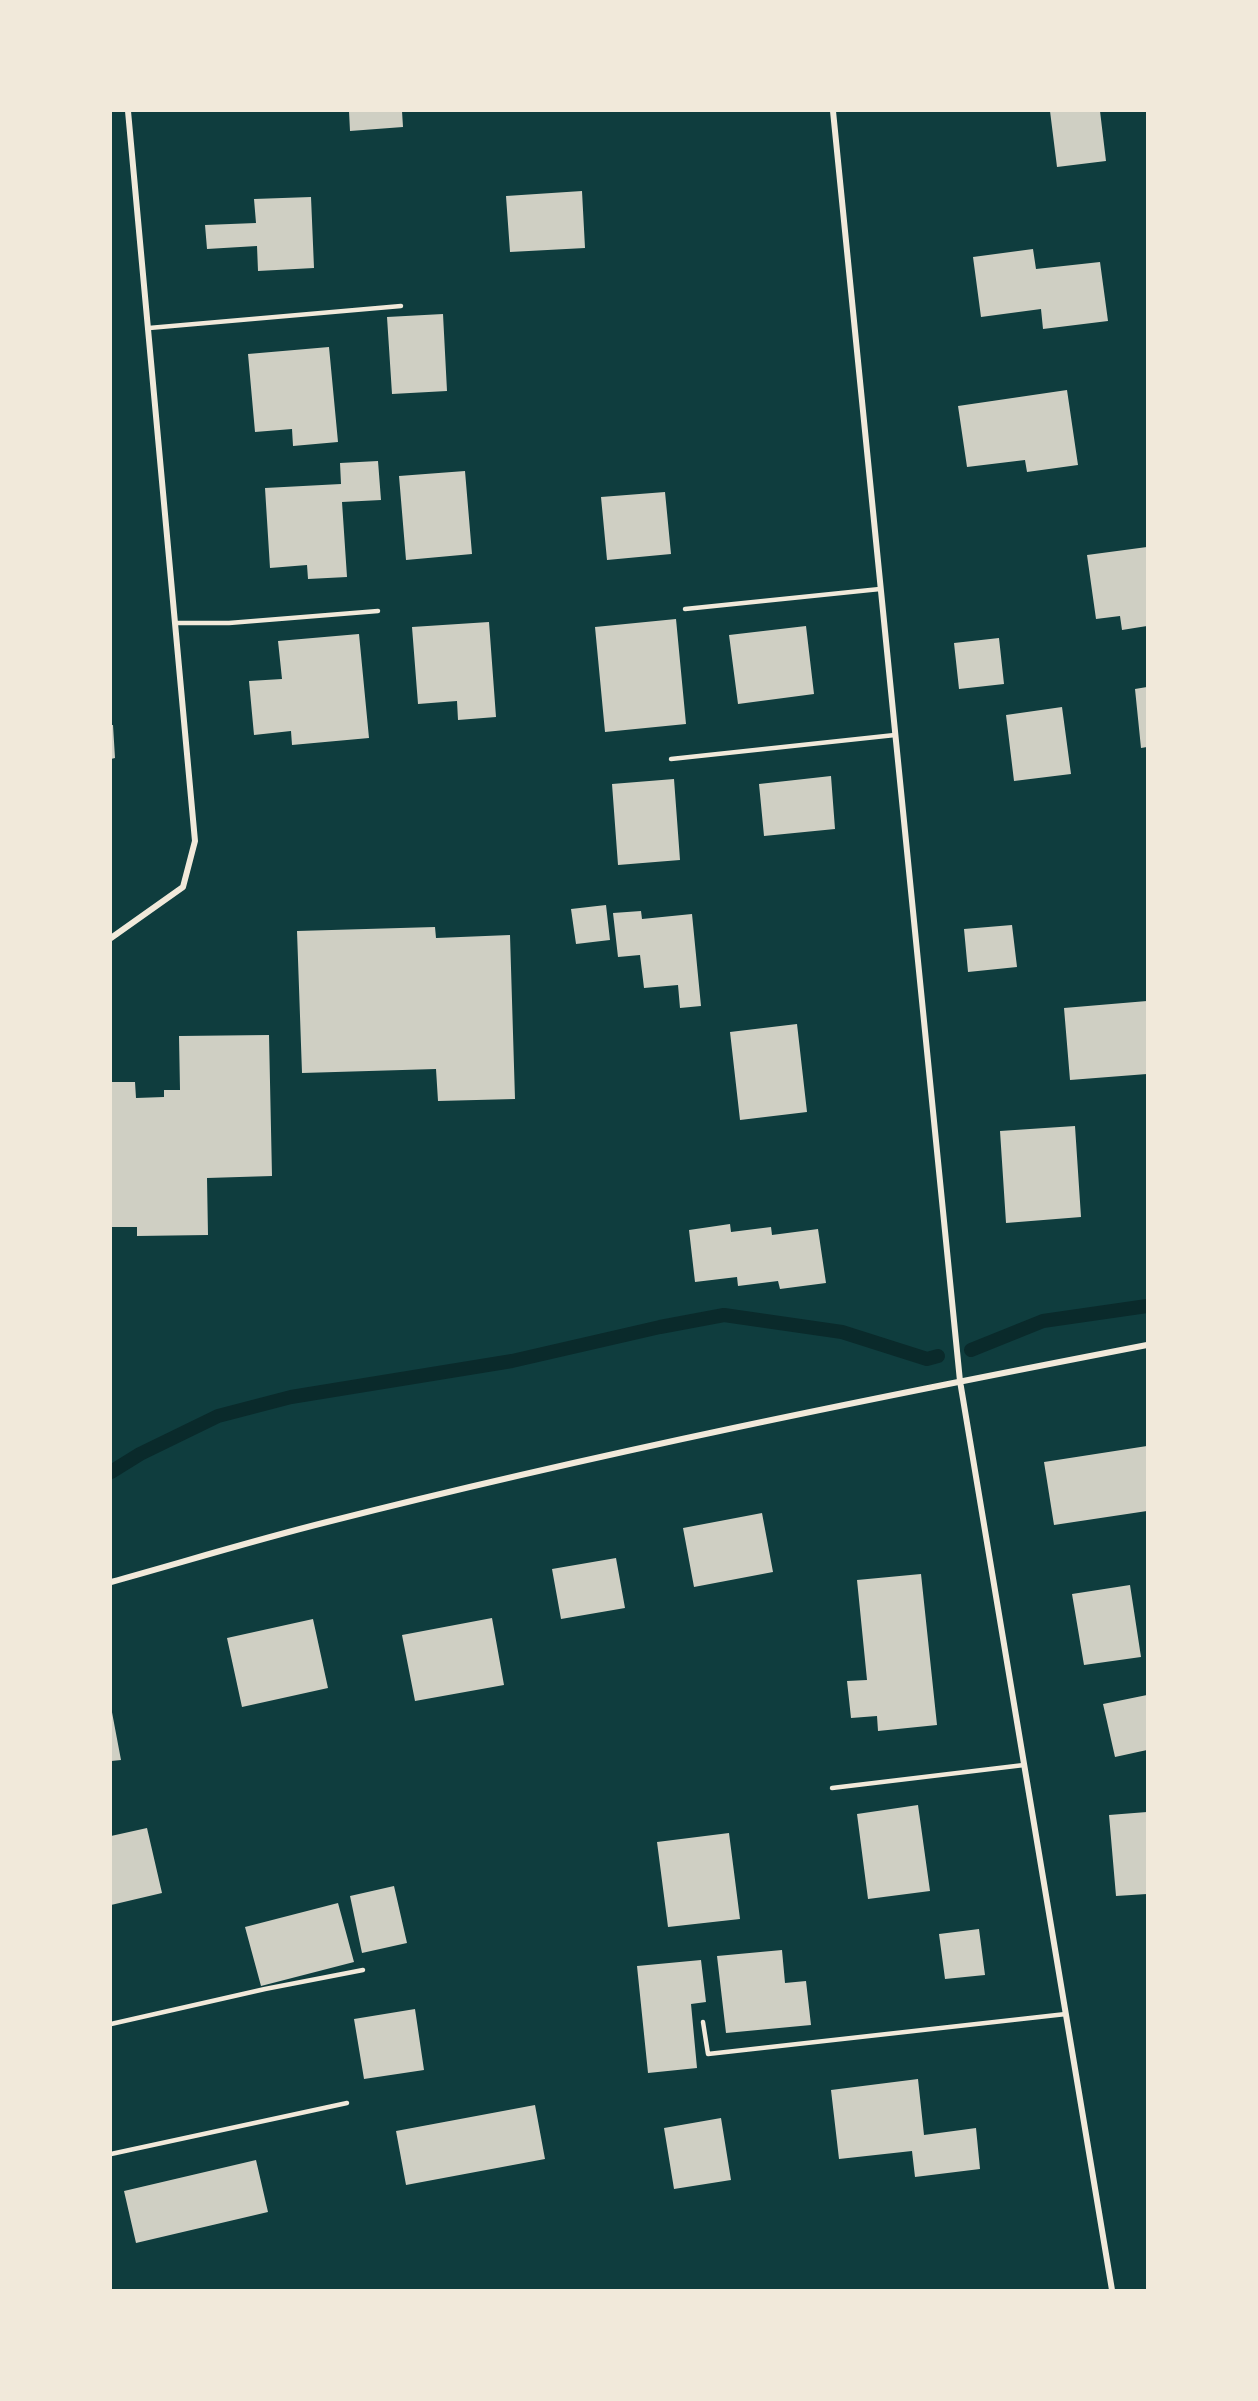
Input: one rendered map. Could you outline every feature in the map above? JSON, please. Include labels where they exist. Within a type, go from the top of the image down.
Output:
[{"type":"street","points":[[111,938],[183,887],[195,841],[128,111]]},
{"type":"street","points":[[833,111],[960,1382],[1112,2290]]},
{"type":"street","points":[[111,1582],[326,1522],[637,1449],[1147,1345]]},
{"type":"lane","points":[[149,328],[401,306]]},
{"type":"lane","points":[[685,609],[880,589]]},
{"type":"lane","points":[[175,623],[229,623],[378,611]]},
{"type":"lane","points":[[670,759],[895,735]]},
{"type":"lane","points":[[832,1788],[1024,1765]]},
{"type":"lane","points":[[111,2024],[265,1989],[363,1970]]},
{"type":"lane","points":[[703,2022],[708,2054],[1066,2014]]},
{"type":"lane","points":[[111,2154],[347,2103]]},
{"type":"building","points":[[349,111],[402,111],[403,127],[350,131]]},
{"type":"building","points":[[1050,111],[1100,111],[1106,161],[1057,167]]},
{"type":"building","points":[[582,191],[585,248],[510,252],[506,196]]},
{"type":"building","points":[[311,197],[314,268],[258,271],[257,246],[207,249],[205,225],[256,223],[254,199]]},
{"type":"building","points":[[1033,249],[1036,269],[1100,262],[1108,321],[1043,329],[1041,309],[981,317],[973,257]]},
{"type":"building","points":[[443,314],[447,391],[392,394],[387,317]]},
{"type":"building","points":[[329,347],[338,442],[293,446],[292,429],[255,432],[248,354]]},
{"type":"building","points":[[1067,390],[1078,465],[1027,472],[1025,460],[967,467],[958,406]]},
{"type":"building","points":[[378,461],[381,500],[342,502],[347,577],[308,579],[307,565],[270,568],[265,488],[341,484],[340,463]]},
{"type":"building","points":[[465,471],[472,554],[406,560],[399,476]]},
{"type":"building","points":[[665,492],[671,554],[607,560],[601,497]]},
{"type":"building","points":[[1147,547],[1147,626],[1122,630],[1120,616],[1096,619],[1087,555]]},
{"type":"building","points":[[676,619],[686,724],[605,732],[595,627]]},
{"type":"building","points":[[489,622],[496,717],[458,720],[457,701],[418,704],[412,627]]},
{"type":"building","points":[[806,626],[814,694],[738,704],[729,635]]},
{"type":"building","points":[[359,634],[369,738],[292,745],[291,731],[254,735],[249,681],[282,679],[278,641]]},
{"type":"building","points":[[999,638],[1004,684],[959,689],[954,643]]},
{"type":"building","points":[[1147,687],[1147,747],[1141,748],[1135,689]]},
{"type":"building","points":[[1062,707],[1071,774],[1014,781],[1006,715]]},
{"type":"building","points":[[111,725],[113,725],[115,758],[111,759]]},
{"type":"building","points":[[831,776],[835,829],[764,836],[759,784]]},
{"type":"building","points":[[674,779],[680,860],[618,865],[612,784]]},
{"type":"building","points":[[606,905],[610,940],[576,944],[571,909]]},
{"type":"building","points":[[641,911],[642,919],[692,914],[701,1006],[680,1008],[678,985],[644,988],[640,955],[618,957],[613,913]]},
{"type":"building","points":[[1012,925],[1017,967],[968,972],[964,929]]},
{"type":"building","points":[[435,927],[436,938],[510,935],[515,1099],[438,1101],[436,1069],[302,1073],[297,931]]},
{"type":"building","points":[[1147,1001],[1147,1074],[1070,1080],[1064,1008]]},
{"type":"building","points":[[797,1024],[807,1112],[740,1120],[730,1032]]},
{"type":"building","points":[[269,1035],[272,1176],[207,1178],[208,1235],[137,1236],[137,1227],[111,1227],[111,1082],[135,1082],[136,1098],[164,1097],[164,1090],[180,1090],[179,1036]]},
{"type":"building","points":[[1075,1126],[1081,1217],[1006,1223],[1000,1131]]},
{"type":"building","points":[[730,1224],[731,1232],[771,1227],[772,1235],[818,1229],[826,1283],[780,1289],[778,1281],[738,1286],[737,1277],[695,1282],[689,1230]]},
{"type":"building","points":[[1147,1446],[1147,1511],[1054,1525],[1044,1462]]},
{"type":"building","points":[[762,1513],[773,1572],[694,1587],[683,1528]]},
{"type":"building","points":[[616,1558],[625,1608],[561,1619],[552,1569]]},
{"type":"building","points":[[921,1574],[937,1725],[878,1731],[877,1716],[851,1718],[847,1681],[867,1680],[857,1580]]},
{"type":"building","points":[[1130,1585],[1141,1657],[1084,1665],[1072,1594]]},
{"type":"building","points":[[492,1618],[504,1685],[415,1701],[402,1635]]},
{"type":"building","points":[[313,1619],[328,1688],[242,1707],[227,1638]]},
{"type":"building","points":[[1147,1695],[1147,1750],[1115,1757],[1103,1704]]},
{"type":"building","points":[[111,1707],[121,1760],[111,1761]]},
{"type":"building","points":[[918,1805],[930,1891],[868,1899],[857,1814]]},
{"type":"building","points":[[1147,1812],[1147,1894],[1116,1896],[1109,1815]]},
{"type":"building","points":[[147,1828],[162,1893],[111,1905],[111,1836]]},
{"type":"building","points":[[729,1833],[740,1919],[668,1927],[657,1842]]},
{"type":"building","points":[[394,1886],[407,1943],[362,1953],[350,1896]]},
{"type":"building","points":[[338,1903],[354,1962],[261,1986],[245,1927]]},
{"type":"building","points":[[979,1929],[985,1975],[945,1979],[939,1934]]},
{"type":"building","points":[[782,1950],[785,1983],[806,1981],[811,2025],[726,2033],[717,1956]]},
{"type":"building","points":[[701,1960],[706,2002],[691,2004],[697,2068],[648,2073],[637,1966]]},
{"type":"building","points":[[415,2009],[424,2070],[364,2079],[354,2019]]},
{"type":"building","points":[[918,2079],[924,2135],[976,2128],[980,2169],[915,2177],[912,2151],[839,2159],[831,2090]]},
{"type":"building","points":[[535,2105],[545,2159],[406,2185],[396,2131]]},
{"type":"building","points":[[721,2118],[731,2180],[674,2189],[664,2128]]},
{"type":"building","points":[[256,2160],[268,2212],[136,2243],[124,2191]]},
{"type":"waterway","points":[[971,1350],[1043,1321],[1147,1306]]},
{"type":"waterway","points":[[111,1472],[140,1454],[218,1416],[291,1397],[512,1361],[660,1327],[724,1315],[842,1332],[927,1359],[938,1356]]}]
